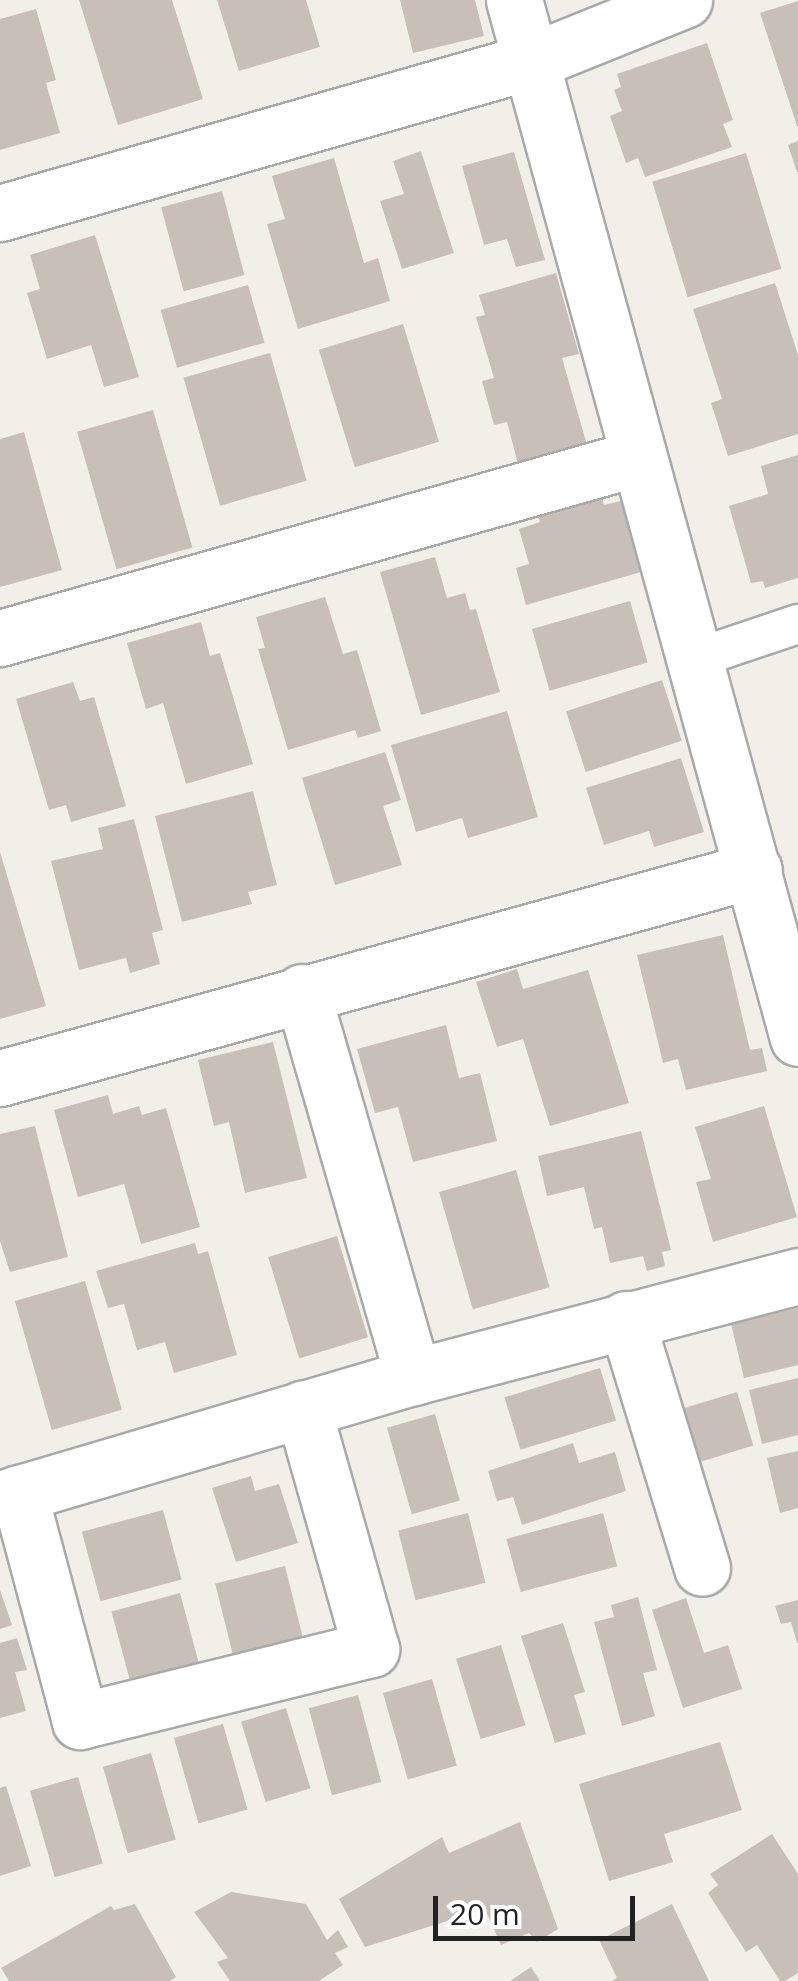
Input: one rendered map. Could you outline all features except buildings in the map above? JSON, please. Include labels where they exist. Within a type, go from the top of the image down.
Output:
[{"type":"street","points":[[514,0],[798,1038]]},
{"type":"street","points":[[0,213],[532,61],[684,0]]},
{"type":"street","points":[[0,638],[638,458]]},
{"type":"street","points":[[0,1078],[754,870]]},
{"type":"street","points":[[302,992],[413,1378]]},
{"type":"street","points":[[304,1408],[371,1648],[80,1720],[10,1496],[304,1408],[798,1276]]},
{"type":"street","points":[[626,1319],[702,1568]]},
{"type":"lane","points":[[696,658],[798,624]]}]
